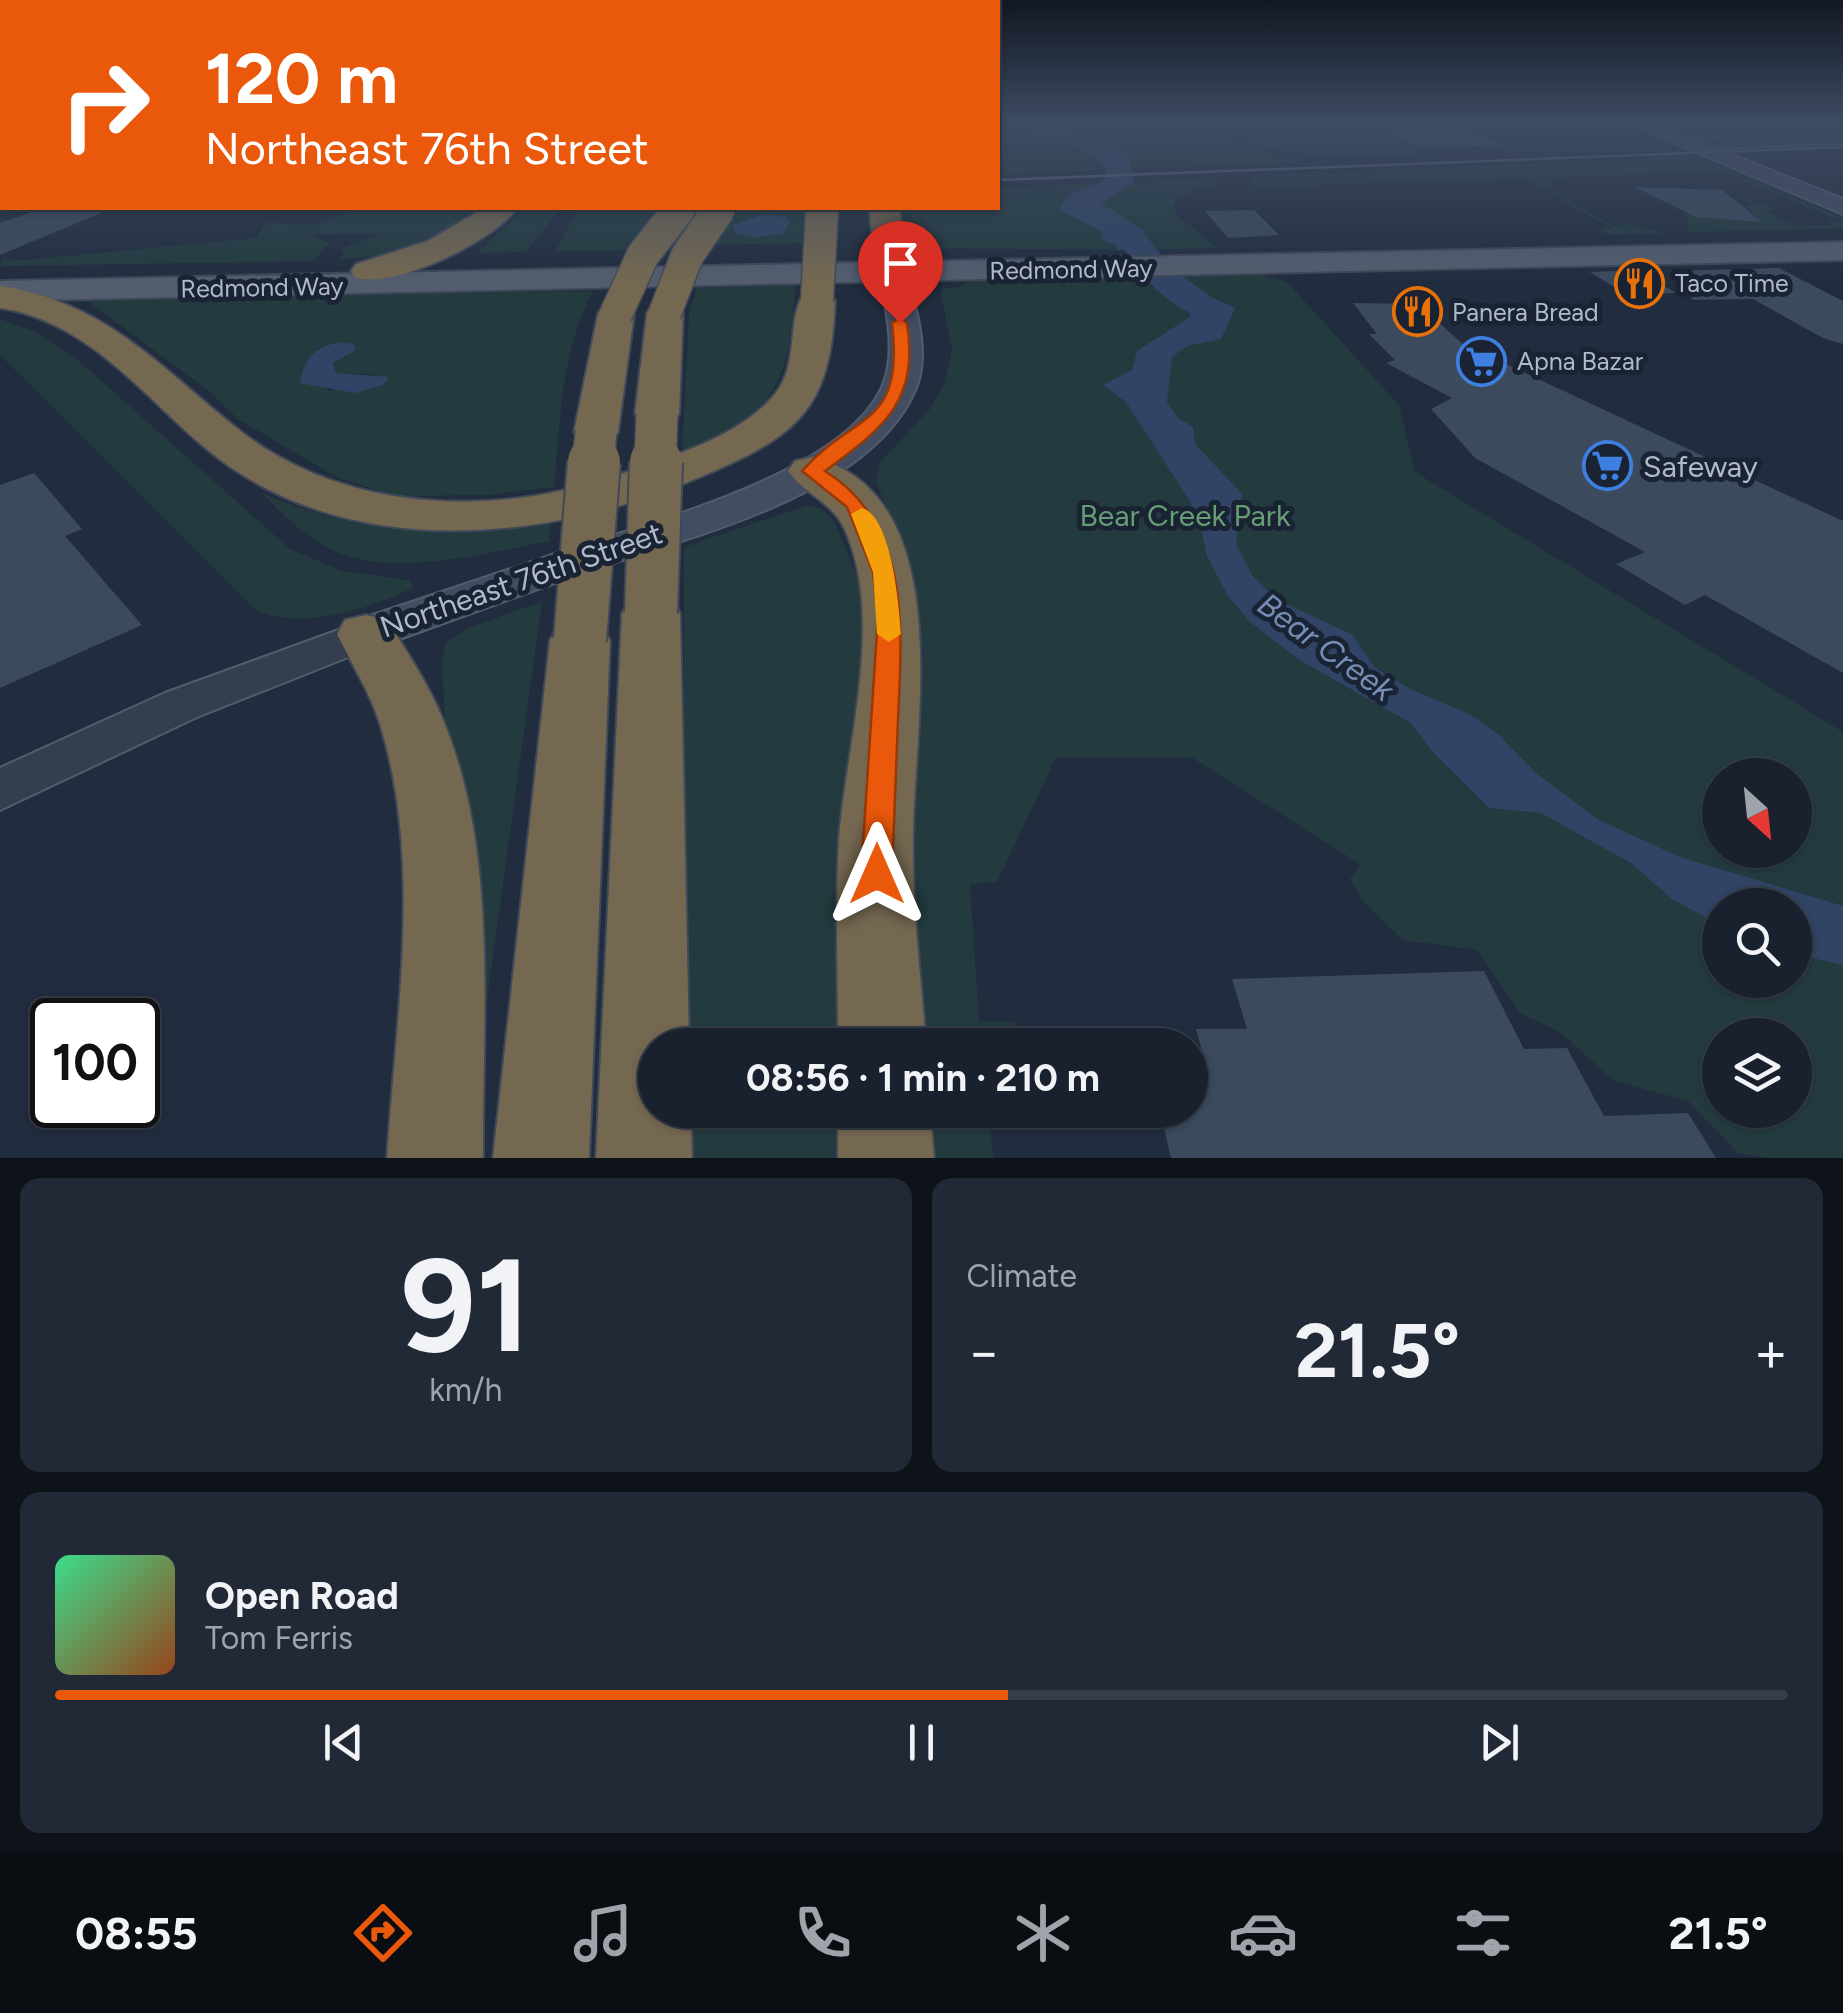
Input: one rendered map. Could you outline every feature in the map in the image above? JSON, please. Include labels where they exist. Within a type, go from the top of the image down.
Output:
[{"type":"highway","points":[[541,1158],[596,432],[616,314],[643,255],[678,210]]},
{"type":"highway","points":[[644,1158],[657,414],[665,313],[687,256],[718,210]]},
{"type":"highway","points":[[0,294],[49,304],[98,330],[199,419],[267,471],[318,494],[374,509],[444,516],[513,512],[578,501],[654,479],[724,450],[761,428],[795,398],[812,353],[822,210]]},
{"type":"highway","points":[[884,210],[892,266]]},
{"type":"highway","points":[[368,271],[427,255],[491,218]]},
{"type":"highway","points":[[443,276],[491,218]]},
{"type":"highway","points":[[812,471],[842,490],[862,516],[884,572],[888,601],[876,840],[882,1028]]},
{"type":"highway","points":[[366,634],[412,722],[433,800],[438,932],[435,1158]]},
{"type":"highway","points":[[885,1128],[886,1158]]},
{"type":"main road","points":[[1767,176],[1843,207]]},
{"type":"main road","name":"Redmond Way","points":[[1176,260],[1843,238]]},
{"type":"main road","name":"Redmond Way","points":[[0,294],[443,276],[1113,261],[1843,251]]},
{"type":"main road","name":"Northeast 76th Street","points":[[366,634],[733,506],[812,471],[868,430],[900,386],[904,359],[892,266]]},
{"type":"main road","name":"Redmond Way","points":[[0,278],[368,271],[443,276]]},
{"type":"street","name":"Northeast 76th Street","points":[[0,790],[181,705],[366,634]]},
{"type":"green space","points":[[1256,176],[1591,176],[1541,178],[1554,183],[1548,189],[1615,227],[1627,223],[1666,233],[1609,235],[1600,230],[1612,228],[1524,178],[1255,187],[1248,181]]},
{"type":"green space","points":[[1219,178],[1218,183],[1178,197],[1173,207],[1178,216],[1218,248],[1142,250],[1140,233],[1091,203],[1095,195],[1130,182]]},
{"type":"green space","points":[[1751,180],[1843,218],[1843,228],[1688,232],[1687,213],[1762,222],[1745,206],[1755,204],[1722,189],[1776,210],[1765,211],[1792,224],[1830,226],[1828,222],[1841,221],[1751,183],[1730,181]]},
{"type":"green space","points":[[1105,183],[1081,189],[1081,218],[1104,232],[1116,250],[929,248],[904,237],[901,210],[1000,210],[1000,188]]},
{"type":"green space","points":[[354,210],[474,210],[429,240],[380,255],[340,259],[344,255],[341,249],[384,233],[312,235],[329,243],[313,261],[0,266],[2,257],[13,261],[257,238],[265,223],[317,225]]},
{"type":"green space","points":[[523,210],[559,210],[526,252],[477,253]]},
{"type":"green space","points":[[580,210],[658,210],[625,250],[553,251]]},
{"type":"green space","points":[[735,210],[805,210],[802,243],[712,245]]},
{"type":"green space","name":"Bear Creek Park","points":[[1183,275],[1263,275],[1287,282],[1399,405],[1415,471],[1843,732],[1843,1158],[1767,1158],[1738,1153],[1714,1128],[1812,1128],[1812,1018],[1702,1018],[1702,1116],[1688,1101],[1614,1081],[1561,1033],[1520,1013],[1477,950],[1403,940],[1362,900],[1350,879],[1360,864],[1191,757],[1056,757],[997,882],[970,884],[979,1021],[1015,1022],[1016,1028],[911,1028],[912,734],[923,653],[916,596],[905,553],[876,482],[880,462],[930,409],[945,382],[952,349],[940,289],[961,287],[968,280]]},
{"type":"green space","points":[[796,285],[788,348],[772,391],[740,423],[682,452],[689,312],[697,288]]},
{"type":"green space","points":[[451,289],[457,293],[593,291],[568,362],[554,487],[486,495],[395,496],[338,478],[238,419],[208,390],[87,301]],"holes":[[[318,348],[355,350],[332,363],[336,373],[377,375],[328,391]]]},
{"type":"green space","points":[[0,319],[36,332],[79,361],[290,549],[342,571],[408,580],[414,587],[378,603],[316,618],[257,611],[0,355]]},
{"type":"green space","points":[[262,493],[336,518],[405,529],[474,530],[551,524],[549,541],[441,561],[384,563],[358,559],[314,540]]},
{"type":"green space","points":[[807,506],[822,509],[835,523],[861,586],[863,663],[845,1028],[684,1028],[684,547]]},
{"type":"green space","points":[[542,602],[467,1144],[442,662],[446,642],[470,627]]},
{"type":"green space","points":[[686,1128],[839,1128],[837,1158],[687,1158]]},
{"type":"green space","points":[[914,1128],[990,1128],[993,1158],[916,1158]]},
{"type":"water","points":[[1130,182],[1095,195],[1092,202],[1140,234],[1142,250],[1116,250],[1116,246],[1101,239],[1103,232],[1059,210],[1064,201],[1080,190]]},
{"type":"water","points":[[764,214],[786,217],[790,222],[783,234],[755,237],[735,233],[733,225]]},
{"type":"water","points":[[1162,275],[1235,308],[1221,339],[1187,346],[1172,357],[1167,402],[1178,418],[1193,427],[1195,444],[1242,494],[1236,544],[1252,575],[1278,600],[1353,635],[1374,667],[1410,689],[1469,714],[1499,735],[1537,774],[1599,820],[1702,864],[1702,868],[1717,868],[1783,888],[1702,888],[1702,915],[1672,899],[1631,863],[1541,813],[1489,808],[1432,751],[1411,723],[1301,661],[1249,621],[1228,596],[1207,556],[1198,514],[1126,402],[1103,385],[1132,370],[1137,351],[1190,317],[1190,310],[1180,306],[1183,301],[1158,291],[1143,276]]},
{"type":"water","points":[[339,342],[354,344],[356,350],[333,363],[336,373],[389,377],[383,385],[355,393],[300,383],[312,355]]},
{"type":"water","points":[[1812,897],[1843,906],[1843,965],[1812,958]]},
{"type":"building","points":[[1635,187],[1722,190],[1762,222],[1696,217]]},
{"type":"building","points":[[37,210],[108,210],[0,255],[0,223]]},
{"type":"building","points":[[1254,210],[1279,235],[1228,238],[1205,211]]},
{"type":"building","points":[[1779,268],[1843,301],[1843,344],[1823,338],[1753,299],[1693,300],[1670,271]]},
{"type":"building","name":"Taco Time","points":[[1638,270],[1676,293],[1627,295],[1590,272]]},
{"type":"building","name":"Safeway","points":[[1353,303],[1418,304],[1473,353],[1482,353],[1843,521],[1843,673],[1705,595],[1685,605],[1616,564],[1645,552],[1475,458],[1431,409],[1452,398],[1386,363],[1395,360],[1369,334],[1377,334]]},
{"type":"building","points":[[34,473],[82,529],[65,536],[142,625],[0,688],[0,485]]},
{"type":"building","points":[[1484,971],[1524,1049],[1567,1048],[1604,1116],[1688,1113],[1716,1158],[1171,1158],[1164,1128],[1208,1128],[1208,1029],[1247,1029],[1232,979]]},
{"type":"waterway","name":"Bear Creek","points":[[1120,176],[1120,183],[1079,202],[1130,237],[1159,275],[1204,305]]},
{"type":"tram line","points":[[1000,180],[1099,176]]},
{"type":"slow traffic","points":[[862,514],[884,572],[889,634]]},
{"type":"place","name":"Taco Time","points":[[1640,283]]},
{"type":"place","name":"Panera Bread","points":[[1417,312]]},
{"type":"place","name":"Apna Bazar","points":[[1482,361]]},
{"type":"place","name":"Safeway","points":[[1608,466]]},
{"type":"route","points":[[877,874],[890,616],[884,572],[875,543],[850,497],[812,471],[868,430],[896,395],[904,359],[900,323]]}]
